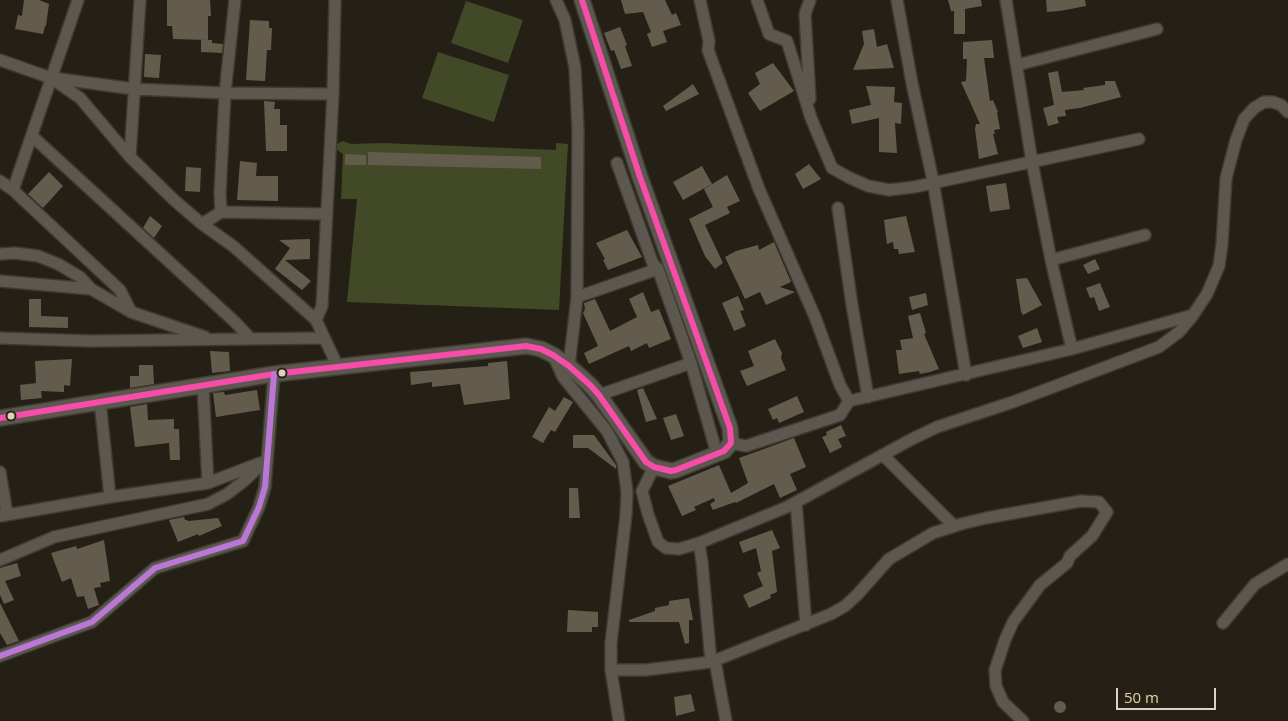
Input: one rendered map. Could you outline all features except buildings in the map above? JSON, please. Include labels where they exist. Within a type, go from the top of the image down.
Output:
[{"type":"main road","points":[[0,418],[274,374],[526,346],[541,349],[569,366],[599,395],[646,462],[654,467],[676,470],[717,454],[731,443],[730,428],[640,177],[582,0]]},
{"type":"street","points":[[12,190],[78,0]]},
{"type":"street","points":[[130,157],[140,0]]},
{"type":"street","points":[[221,212],[220,194],[225,93],[235,0]]},
{"type":"street","points":[[316,320],[322,306],[333,94],[335,0]]},
{"type":"street","points":[[556,0],[565,20],[575,68],[578,155],[577,297],[569,366]]},
{"type":"street","points":[[700,0],[709,41],[708,50],[759,188],[815,317],[830,363],[849,401]]},
{"type":"street","points":[[757,0],[769,34],[787,41],[811,118],[832,168],[868,186],[888,190],[914,186],[1139,139]]},
{"type":"street","points":[[810,0],[805,14],[811,118]]},
{"type":"street","points":[[897,0],[933,181],[966,375]]},
{"type":"street","points":[[1006,0],[1032,162],[1051,260],[1072,349]]},
{"type":"street","points":[[1017,66],[1157,29]]},
{"type":"street","points":[[0,60],[51,78],[134,88],[225,93],[333,94]]},
{"type":"street","points":[[51,78],[80,98],[130,157],[174,200],[202,224],[233,246],[316,320],[338,366]]},
{"type":"street","points":[[654,467],[642,491],[652,527],[658,542],[666,548],[679,548],[699,543],[796,502],[937,427],[1013,402],[1159,347],[1179,332],[1193,315],[1207,294],[1219,266],[1226,178],[1236,140],[1244,119],[1254,108],[1264,102],[1273,102],[1281,105],[1288,112]]},
{"type":"street","points":[[32,136],[235,322],[250,338]]},
{"type":"street","points":[[617,163],[653,264],[658,269],[691,363],[717,454]]},
{"type":"street","points":[[0,181],[120,290],[131,312]]},
{"type":"street","points":[[838,208],[868,397]]},
{"type":"street","points":[[202,224],[221,212],[327,214]]},
{"type":"street","points":[[1051,260],[1145,235]]},
{"type":"street","points":[[0,254],[15,253],[38,256],[58,264],[80,277],[91,289],[131,312],[214,340]]},
{"type":"street","points":[[577,297],[658,269]]},
{"type":"street","points":[[0,281],[91,289]]},
{"type":"street","points":[[731,443],[746,446],[840,415],[849,401],[1072,349],[1193,315]]},
{"type":"street","points":[[0,338],[90,341],[323,338]]},
{"type":"street","points":[[553,356],[564,377],[607,431],[623,462],[627,492],[626,515],[611,643],[611,670],[619,721]]},
{"type":"street","points":[[599,395],[691,363]]},
{"type":"street","points":[[0,656],[92,622],[156,568],[242,541],[259,507],[265,487],[274,374]]},
{"type":"street","points":[[203,386],[208,483]]},
{"type":"street","points":[[100,401],[110,497]]},
{"type":"street","points":[[882,455],[954,526]]},
{"type":"street","points":[[0,472],[3,515],[208,483],[266,460]]},
{"type":"street","points":[[0,560],[54,537],[208,504],[227,494],[266,460]]},
{"type":"street","points":[[611,670],[646,670],[713,661],[806,625],[845,606],[889,559],[933,534],[954,526],[986,518],[1081,501],[1099,502],[1107,512],[1092,536],[1070,556],[1067,563],[1040,585],[1025,603],[1013,622],[1005,640],[996,670],[996,686],[1003,702],[1023,721]]},
{"type":"street","points":[[796,502],[806,625]]},
{"type":"street","points":[[699,543],[713,661],[726,721]]},
{"type":"street","points":[[1223,623],[1255,584],[1288,564]]},
{"type":"green space","points":[[466,1],[523,20],[508,63],[451,43]]},
{"type":"green space","points":[[438,52],[509,75],[494,122],[422,98]]},
{"type":"green space","points":[[343,141],[351,144],[382,143],[556,150],[556,143],[568,144],[559,310],[347,302],[357,199],[341,199],[343,154],[337,150],[337,144]]},
{"type":"transit line","points":[[0,418],[274,374],[526,346],[541,349],[553,355],[569,366],[590,385],[646,462],[654,467],[671,471],[676,470],[724,451],[731,443],[730,428],[640,177],[582,0]]},
{"type":"transit line","points":[[0,656],[92,622],[155,568],[243,541],[259,507],[265,487],[274,374]]}]
